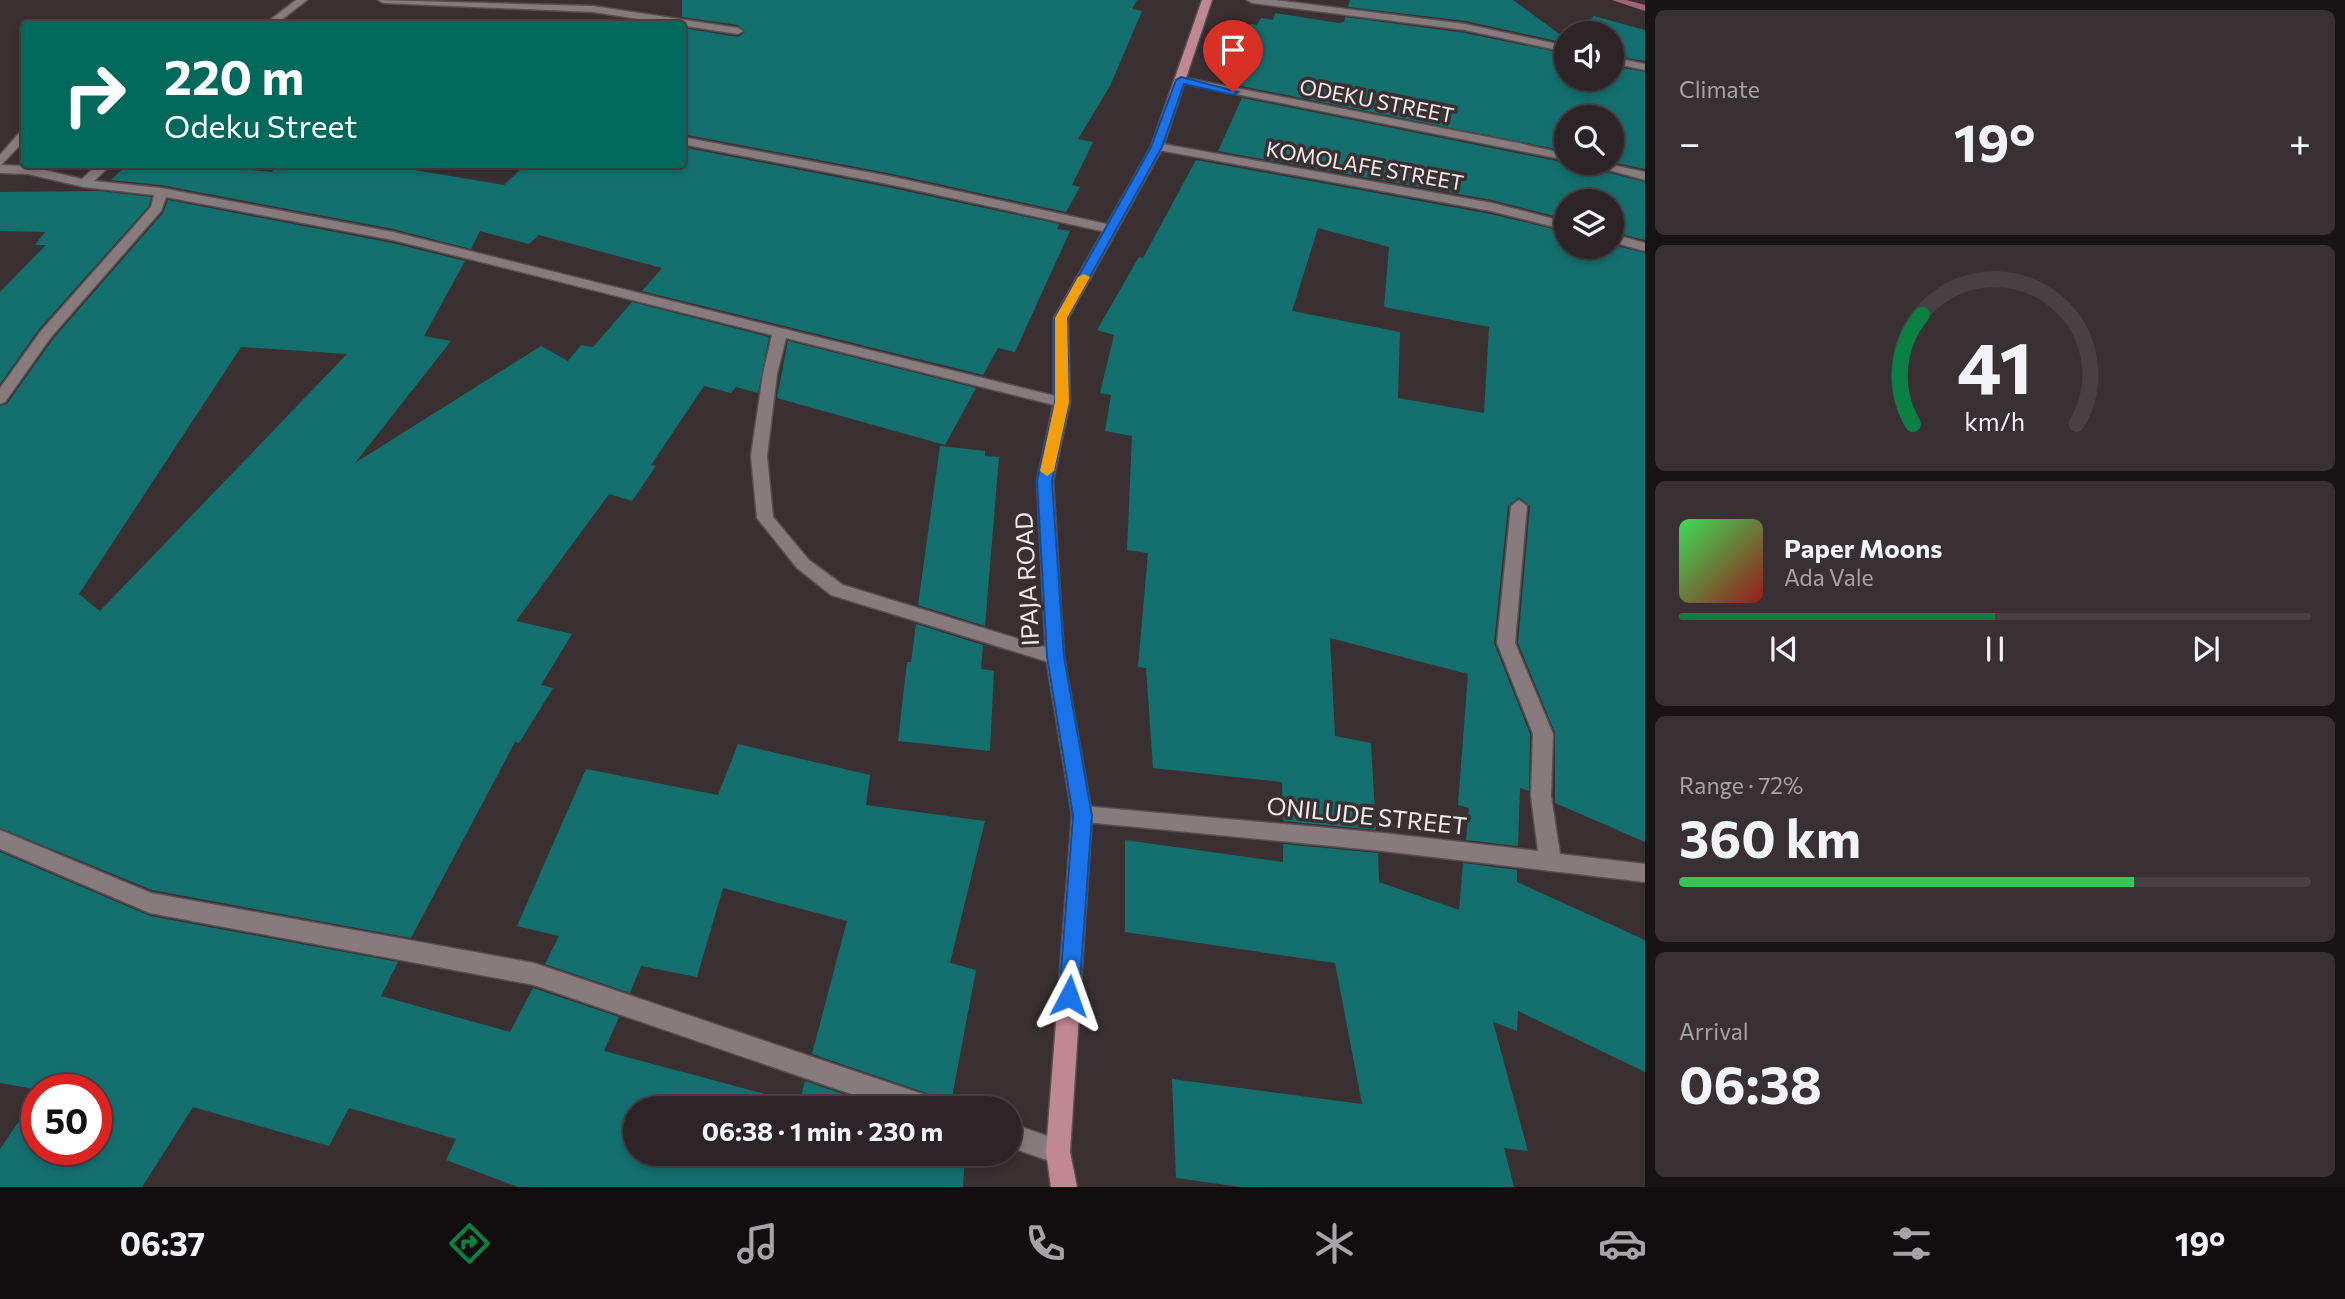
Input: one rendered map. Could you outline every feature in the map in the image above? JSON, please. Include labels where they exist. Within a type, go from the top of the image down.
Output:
[{"type":"main road","name":"IPAJA ROAD","points":[[1064,1187],[1058,1152],[1082,816],[1055,657],[1045,481],[1062,402],[1061,318],[1157,147],[1207,0]]},
{"type":"street","points":[[274,21],[302,0]]},
{"type":"street","points":[[383,0],[593,9],[669,21]]},
{"type":"street","points":[[1252,0],[1465,27],[1554,46]]},
{"type":"street","points":[[686,24],[738,32]]},
{"type":"street","points":[[1624,63],[1645,67]]},
{"type":"street","name":"ODEKU STREET","points":[[1181,80],[1259,98],[1356,113],[1554,154]]},
{"type":"street","points":[[0,162],[21,138]]},
{"type":"street","points":[[686,141],[888,180],[1111,229]]},
{"type":"street","name":"KOMOLAFE STREET","points":[[1157,147],[1492,207],[1554,223]]},
{"type":"street","points":[[83,183],[101,168]]},
{"type":"street","points":[[0,169],[28,170],[83,183],[161,192],[393,236],[1062,402]]},
{"type":"street","points":[[1624,171],[1645,176]]},
{"type":"street","points":[[0,399],[46,334],[157,208],[161,192]]},
{"type":"street","points":[[1624,241],[1645,247]]},
{"type":"street","points":[[780,332],[770,374],[759,456],[765,518],[803,564],[837,590],[1055,657]]},
{"type":"street","points":[[1520,506],[1506,643],[1543,734],[1541,796],[1550,860]]},
{"type":"street","name":"ONILUDE STREET","points":[[1082,816],[1383,842],[1645,873]]},
{"type":"street","points":[[0,839],[150,903],[534,974],[893,1096]]},
{"type":"street","points":[[1022,1139],[1058,1152]]},
{"type":"building","points":[[682,0],[1137,0],[1132,9],[1142,11],[1110,86],[1078,139],[1093,142],[1072,185],[1080,187],[1066,212],[888,173],[686,135],[686,29],[738,37],[745,32],[738,25],[682,17]]},
{"type":"building","points":[[1350,0],[1513,0],[1554,30],[1554,40],[1466,21],[1348,7]]},
{"type":"building","points":[[1275,13],[1339,23],[1344,22],[1345,17],[1465,33],[1554,52],[1554,91],[1624,91],[1624,68],[1645,72],[1645,169],[1624,165],[1624,105],[1554,105],[1554,149],[1236,85],[1245,66],[1232,63],[1251,24],[1257,25],[1261,18],[1273,20]]},
{"type":"building","points":[[1594,16],[1612,21],[1589,21]]},
{"type":"building","points":[[1624,24],[1645,30],[1645,61],[1624,57]]},
{"type":"building","points":[[1242,98],[1554,161],[1554,175],[1617,175],[1645,182],[1645,240],[1624,235],[1624,189],[1554,189],[1554,216],[1492,200],[1218,151]]},
{"type":"building","points":[[686,148],[1059,224],[1057,229],[1070,231],[1015,352],[998,348],[983,375],[642,291],[662,268],[539,235],[529,244],[480,231],[471,249],[393,229],[161,185],[111,180],[124,168],[228,168],[272,172],[275,168],[403,168],[504,185],[522,168],[686,168]]},
{"type":"building","points":[[1196,160],[1490,214],[1554,229],[1554,259],[1624,259],[1624,248],[1645,253],[1645,842],[1555,803],[1555,733],[1518,643],[1530,506],[1519,497],[1508,506],[1494,643],[1530,734],[1529,791],[1520,788],[1518,846],[1466,840],[1469,808],[1458,805],[1468,674],[1330,638],[1335,736],[1371,743],[1376,830],[1283,821],[1282,782],[1153,768],[1146,668],[1138,667],[1148,553],[1127,550],[1132,436],[1105,431],[1111,395],[1100,393],[1114,335],[1097,330],[1139,257],[1143,258]],"holes":[[[1318,228],[1389,247],[1384,307],[1489,327],[1484,413],[1398,398],[1400,332],[1292,311]]]},
{"type":"building","points":[[100,191],[151,197],[149,206],[39,329],[0,384],[0,292],[46,245],[35,245],[45,232],[0,231],[0,192]]},
{"type":"building","points":[[168,200],[392,243],[465,261],[424,336],[451,341],[355,463],[541,346],[568,361],[581,345],[593,347],[632,302],[769,337],[758,393],[736,387],[731,393],[704,386],[651,465],[656,466],[632,501],[609,494],[516,621],[572,634],[541,685],[553,688],[519,743],[515,742],[411,938],[152,890],[0,828],[0,406],[7,404],[53,339],[163,213]],"holes":[[[241,347],[347,354],[100,611],[79,594]]]},
{"type":"building","points":[[788,341],[976,388],[945,445],[777,398]]},
{"type":"building","points":[[940,446],[985,451],[985,456],[999,457],[985,626],[918,605]]},
{"type":"building","points":[[916,624],[983,645],[981,669],[994,671],[990,751],[898,741],[907,662],[911,662]]},
{"type":"building","points":[[738,744],[870,775],[866,805],[985,821],[950,963],[976,970],[952,1096],[935,1096],[812,1054],[847,921],[723,888],[697,977],[641,966],[630,993],[545,964],[559,936],[517,926],[586,769],[718,795]]},
{"type":"building","points":[[1125,840],[1283,862],[1283,844],[1378,853],[1379,882],[1459,910],[1463,863],[1517,870],[1517,882],[1645,940],[1645,1072],[1518,1011],[1517,1031],[1493,1022],[1528,1151],[1504,1148],[1514,1187],[1241,1187],[1176,1178],[1172,1079],[1362,1104],[1335,963],[1125,932]]},
{"type":"building","points":[[0,852],[150,916],[398,962],[381,996],[510,1032],[533,988],[619,1017],[604,1051],[773,1096],[623,1096],[623,1166],[964,1166],[963,1187],[518,1187],[446,1160],[456,1139],[349,1108],[329,1146],[193,1107],[142,1187],[0,1187],[0,1149],[21,1118],[21,1165],[112,1165],[112,1074],[21,1074],[21,1087],[0,1083]]},
{"type":"building","points":[[805,1081],[848,1096],[801,1096]]},
{"type":"waterway","points":[[1616,0],[1645,8]]},
{"type":"slow traffic","points":[[1047,471],[1062,402],[1061,318],[1084,277]]},
{"type":"route","points":[[1069,996],[1082,816],[1055,657],[1045,481],[1062,402],[1061,318],[1157,147],[1181,80],[1233,92]]}]
